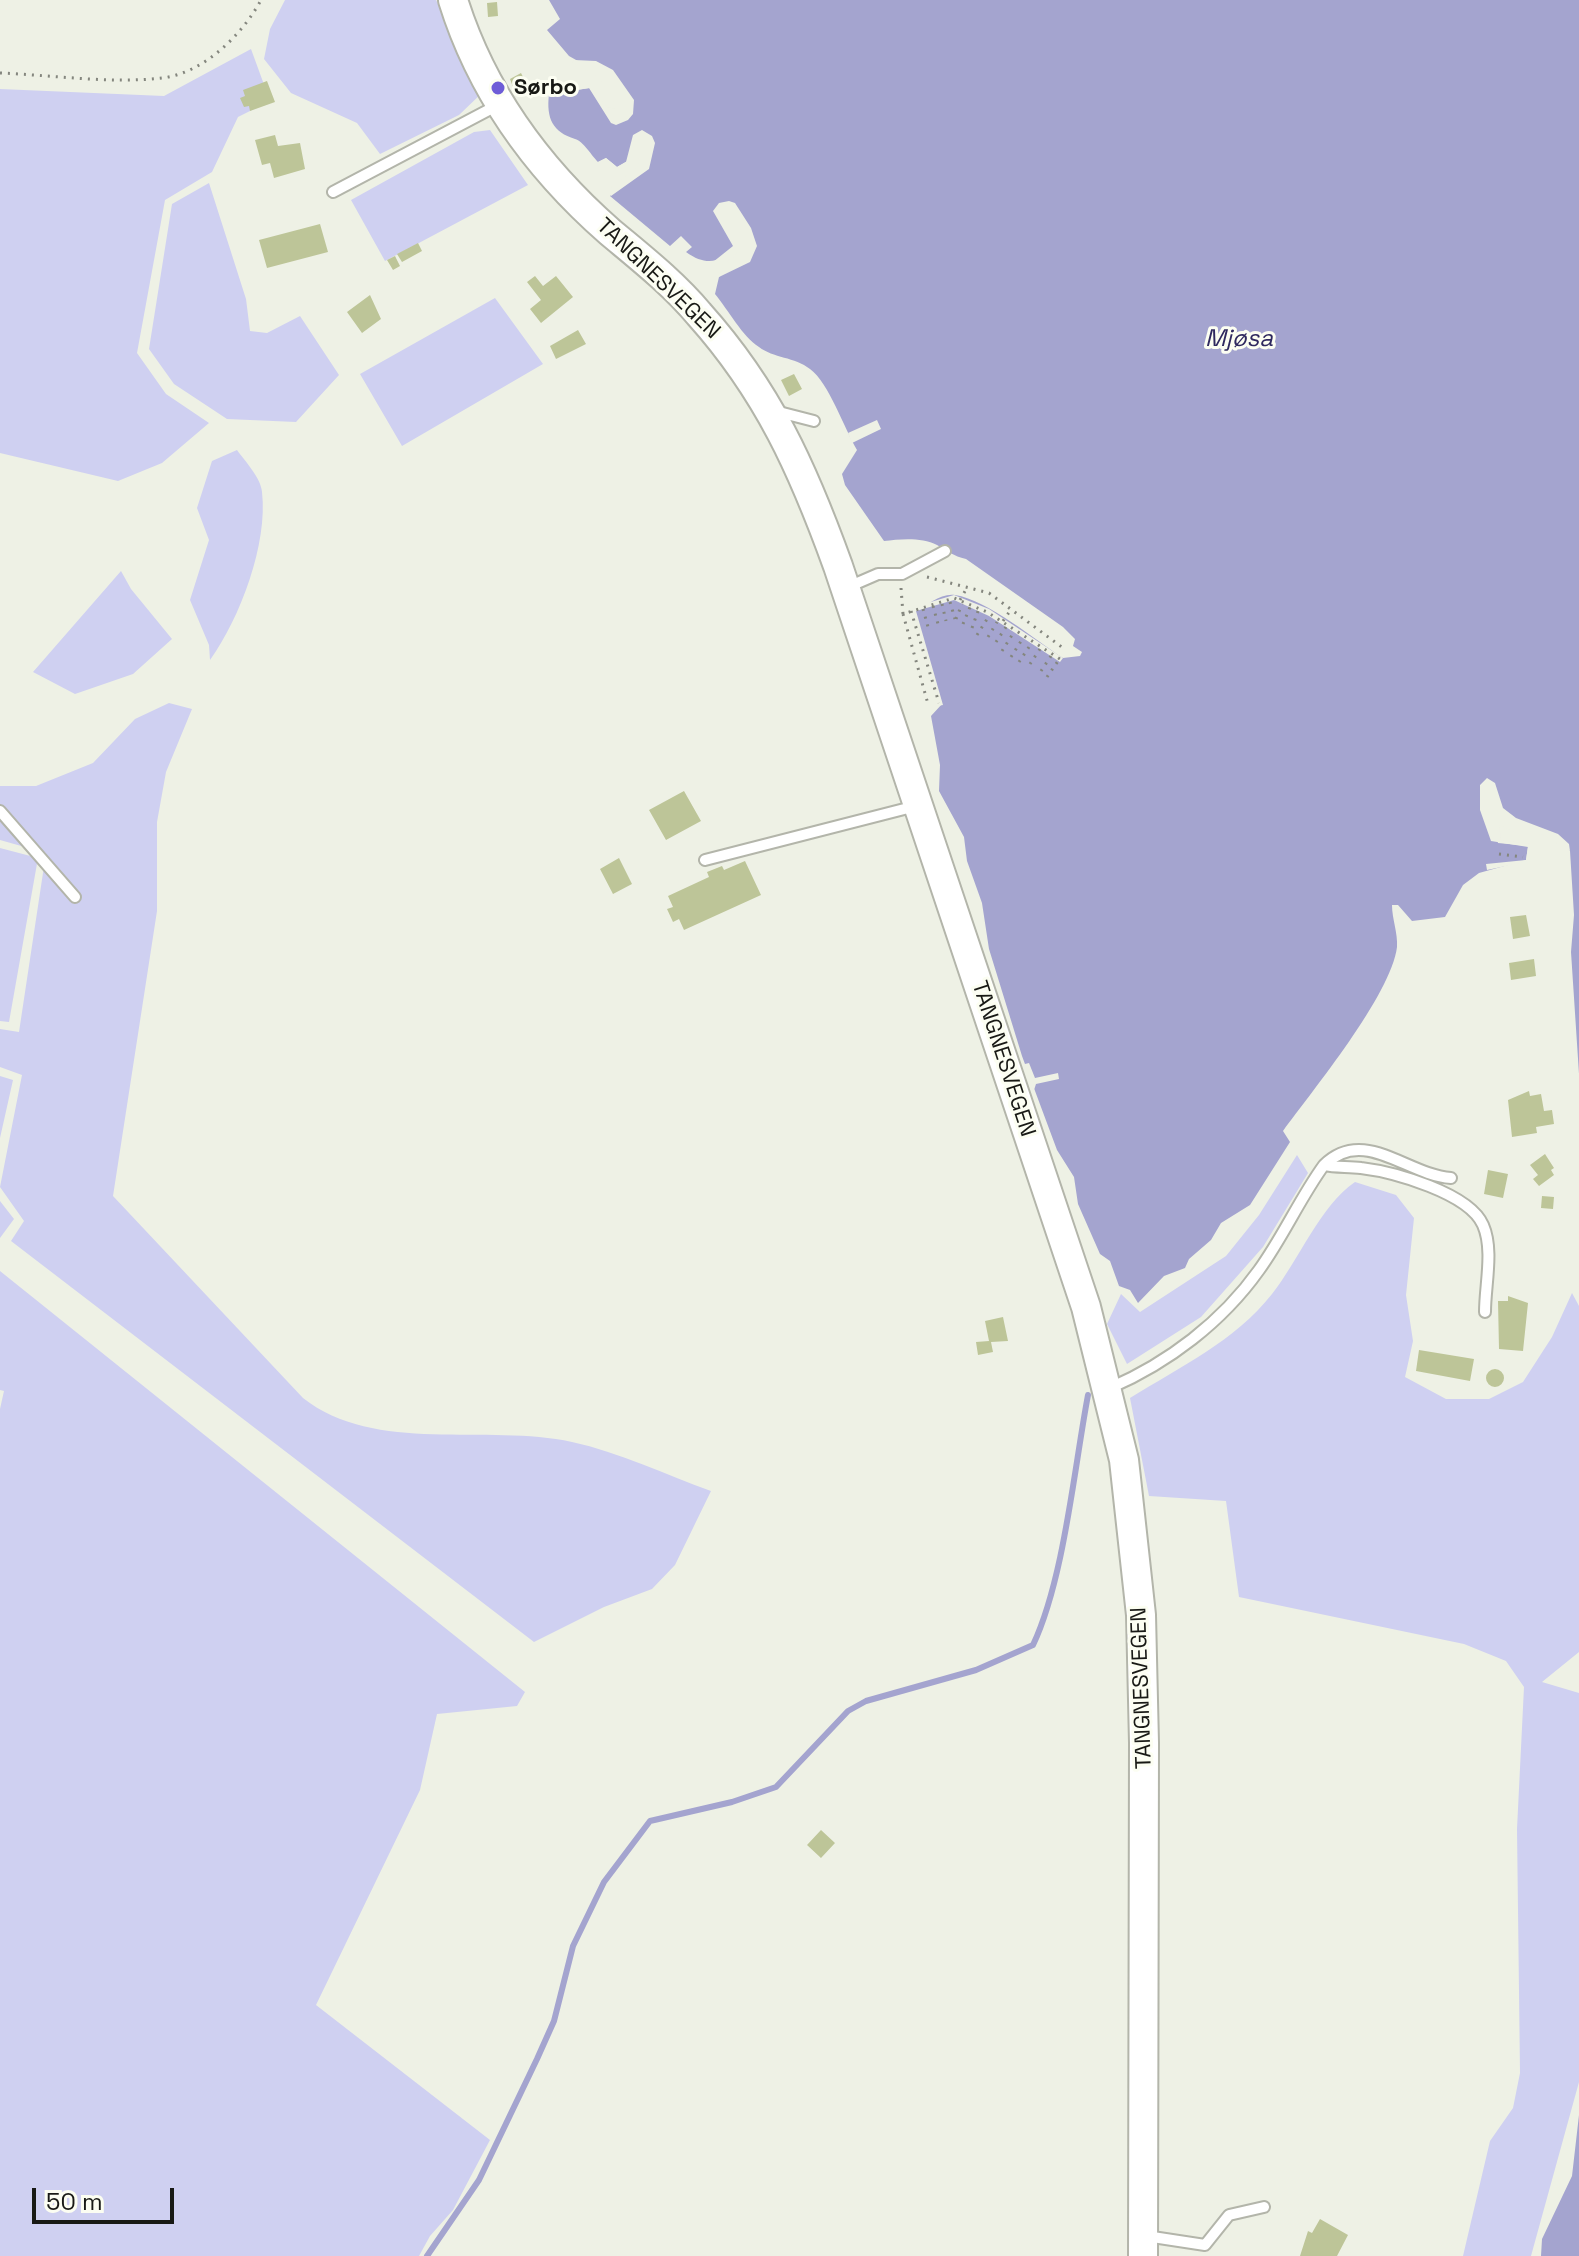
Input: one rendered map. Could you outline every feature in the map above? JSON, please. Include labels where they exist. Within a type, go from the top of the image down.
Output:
[{"type":"main road","name":"TANGNESVEGEN","points":[[453,0],[470,49],[498,105],[566,190],[696,310],[735,357],[773,411],[795,455],[846,589],[1081,1292],[1109,1389],[1132,1512],[1141,1615],[1144,1801],[1143,2246]]},
{"type":"lane","points":[[333,192],[498,105]]},
{"type":"lane","points":[[773,411],[814,421]]},
{"type":"lane","points":[[846,589],[878,574],[902,574],[945,551]]},
{"type":"lane","points":[[705,860],[754,844],[918,806]]},
{"type":"lane","points":[[0,811],[75,897]]},
{"type":"lane","points":[[1109,1389],[1154,1367],[1224,1311],[1258,1272],[1324,1165],[1334,1155],[1360,1148],[1451,1178]]},
{"type":"lane","points":[[1324,1165],[1386,1174],[1451,1196],[1473,1209],[1483,1225],[1487,1243],[1485,1312]]},
{"type":"lane","points":[[1143,2246],[1205,2245],[1229,2215],[1264,2207]]},
{"type":"path","points":[[0,73],[163,78],[210,58],[253,16],[261,0]]},
{"type":"path","points":[[928,704],[903,614],[902,574],[989,593],[1063,648]]},
{"type":"path","points":[[950,602],[956,619],[968,586]]},
{"type":"path","points":[[903,614],[954,598],[1000,622],[1059,660],[1047,677]]},
{"type":"path","points":[[942,604],[946,621]]},
{"type":"path","points":[[933,606],[938,624]]},
{"type":"path","points":[[963,624],[970,607]]},
{"type":"path","points":[[988,637],[1012,608]]},
{"type":"path","points":[[923,609],[928,627]]},
{"type":"path","points":[[911,611],[939,703]]},
{"type":"path","points":[[972,628],[978,611]]},
{"type":"path","points":[[977,635],[989,616]]},
{"type":"path","points":[[996,642],[1006,627]]},
{"type":"path","points":[[1002,651],[1014,632]]},
{"type":"path","points":[[1011,657],[1023,638]]},
{"type":"path","points":[[1019,662],[1031,644]]},
{"type":"path","points":[[1030,664],[1040,649]]},
{"type":"path","points":[[1041,671],[1051,656]]},
{"type":"path","points":[[1499,854],[1523,857]]},
{"type":"shaded area","points":[[285,0],[436,0],[483,92],[459,115],[380,154],[357,123],[291,93],[264,59],[270,29]]},
{"type":"shaded area","points":[[251,49],[270,101],[238,117],[212,172],[165,200],[137,353],[166,394],[209,423],[162,463],[118,481],[0,453],[0,89],[164,96]]},
{"type":"shaded area","points":[[490,130],[528,185],[385,261],[351,200],[474,132]]},
{"type":"shaded area","points":[[209,183],[246,299],[250,331],[267,333],[300,316],[339,375],[296,422],[227,419],[174,384],[149,349],[172,204]]},
{"type":"shaded area","points":[[495,298],[543,364],[402,446],[360,374]]},
{"type":"shaded area","points":[[237,450],[261,487],[261,534],[250,580],[232,623],[210,660],[209,645],[190,600],[209,540],[197,508],[212,461]]},
{"type":"shaded area","points":[[121,571],[131,589],[172,639],[133,674],[75,694],[33,672]]},
{"type":"shaded area","points":[[169,703],[192,709],[166,772],[157,822],[157,911],[113,1196],[303,1398],[332,1415],[364,1426],[398,1432],[505,1435],[572,1442],[625,1458],[711,1491],[675,1565],[652,1589],[604,1607],[534,1642],[11,1241],[24,1221],[0,1187],[22,1075],[0,1067],[0,1029],[19,1032],[46,853],[0,840],[0,786],[36,786],[93,763],[135,719]]},
{"type":"shaded area","points":[[0,848],[38,858],[9,1022],[0,1021]]},
{"type":"shaded area","points":[[0,1076],[13,1080],[0,1138]]},
{"type":"shaded area","points":[[1297,1155],[1308,1173],[1263,1247],[1201,1317],[1127,1364],[1107,1324],[1121,1294],[1140,1312],[1226,1256],[1259,1215]]},
{"type":"shaded area","points":[[1355,1182],[1396,1195],[1414,1218],[1406,1295],[1413,1341],[1405,1377],[1446,1399],[1489,1399],[1523,1382],[1552,1337],[1572,1293],[1579,1306],[1579,1652],[1542,1682],[1579,1693],[1579,2082],[1531,2256],[1463,2256],[1490,2141],[1513,2108],[1520,2073],[1517,1829],[1524,1687],[1506,1661],[1464,1644],[1239,1597],[1226,1501],[1149,1496],[1130,1398],[1206,1352],[1257,1311],[1282,1280],[1331,1205]]},
{"type":"shaded area","points":[[0,1201],[14,1219],[0,1238]]},
{"type":"shaded area","points":[[0,1271],[525,1692],[517,1706],[437,1714],[420,1790],[316,2005],[490,2140],[453,2210],[430,2236],[419,2256],[0,2256],[0,1409],[4,1391],[0,1390]]},
{"type":"water","name":"Mjøsa","points":[[549,0],[1579,0],[1579,1074],[1571,952],[1574,915],[1570,851],[1554,836],[1494,819],[1498,843],[1528,846],[1526,860],[1479,873],[1463,885],[1445,917],[1412,921],[1398,905],[1392,905],[1397,947],[1392,967],[1349,1042],[1283,1131],[1290,1142],[1250,1205],[1221,1223],[1211,1240],[1189,1259],[1185,1268],[1164,1276],[1138,1303],[1130,1290],[1119,1286],[1110,1261],[1100,1254],[1078,1204],[1074,1177],[1057,1150],[1022,1056],[989,949],[982,903],[967,861],[964,837],[939,791],[940,765],[931,716],[942,704],[915,612],[950,595],[968,598],[996,612],[1063,658],[1080,656],[1082,652],[1073,646],[1075,639],[1063,627],[966,559],[925,541],[884,541],[845,485],[842,474],[857,450],[824,384],[804,365],[765,351],[753,342],[715,294],[719,277],[745,249],[739,247],[726,256],[707,261],[686,252],[692,247],[681,236],[670,246],[610,196],[640,169],[641,153],[617,167],[606,158],[598,162],[578,140],[556,128],[550,117],[549,94],[590,88],[610,114],[622,106],[599,73],[569,56],[547,30],[560,19]]},
{"type":"water","points":[[1579,2115],[1579,2256],[1541,2256],[1542,2239],[1572,2176]]},
{"type":"pier","points":[[574,60],[596,61],[613,70],[634,100],[633,114],[628,120],[616,125],[611,123],[589,88],[546,95],[548,90],[590,84],[607,107],[616,109],[610,93],[597,76],[572,63]]},
{"type":"pier","points":[[642,130],[652,136],[655,143],[649,169],[611,196],[609,189],[637,167],[640,158],[618,171],[598,162],[606,158],[617,167],[626,162],[633,135]]},
{"type":"pier","points":[[719,203],[735,203],[751,228],[757,246],[750,262],[715,277],[740,250],[724,264],[708,266],[733,246],[713,211]]},
{"type":"pier","points":[[877,420],[881,429],[852,443],[848,433]]},
{"type":"pier","points":[[954,595],[989,609],[1063,658],[1060,662],[989,616],[954,600],[916,611],[943,705],[937,706],[911,611],[914,607]]},
{"type":"pier","points":[[1487,778],[1495,783],[1503,808],[1516,818],[1558,834],[1569,844],[1570,851],[1541,834],[1525,836],[1499,825],[1501,840],[1531,844],[1530,861],[1487,870],[1486,864],[1526,860],[1528,847],[1491,841],[1480,810],[1480,785]]},
{"type":"pier","points":[[1029,1063],[1035,1078],[1058,1073],[1059,1079],[1036,1084],[1033,1093],[1021,1065]]},
{"type":"building","points":[[497,2],[498,16],[488,17],[487,3]]},
{"type":"building","points":[[521,73],[525,81],[513,87],[510,79]]},
{"type":"building","points":[[267,81],[275,102],[250,111],[249,106],[244,107],[240,98],[245,96],[243,90]]},
{"type":"building","points":[[275,135],[278,146],[300,143],[305,169],[274,178],[270,163],[262,165],[255,140]]},
{"type":"building","points":[[320,224],[328,252],[267,268],[259,240]]},
{"type":"building","points":[[418,243],[422,251],[402,262],[397,254]]},
{"type":"building","points":[[395,256],[400,266],[393,270],[387,260]]},
{"type":"building","points":[[535,276],[543,286],[556,276],[573,297],[541,323],[530,309],[541,300],[527,282]]},
{"type":"building","points":[[370,295],[381,319],[362,333],[347,312]]},
{"type":"building","points":[[578,330],[586,344],[556,359],[550,346]]},
{"type":"building","points":[[794,374],[802,389],[789,396],[781,380]]},
{"type":"building","points":[[684,791],[701,821],[666,840],[649,810]]},
{"type":"building","points":[[619,858],[632,884],[613,894],[600,869]]},
{"type":"building","points":[[745,861],[761,895],[684,930],[679,919],[673,922],[667,909],[673,907],[668,896],[709,877],[707,872],[722,866],[724,870]]},
{"type":"building","points":[[1526,915],[1530,936],[1513,939],[1510,917]]},
{"type":"building","points":[[1534,959],[1536,976],[1511,980],[1509,963]]},
{"type":"building","points":[[1529,1091],[1530,1096],[1541,1094],[1544,1111],[1552,1110],[1554,1124],[1536,1127],[1537,1133],[1512,1137],[1508,1100]]},
{"type":"building","points":[[1545,1154],[1554,1168],[1551,1170],[1554,1175],[1539,1186],[1533,1179],[1538,1175],[1530,1165]]},
{"type":"building","points":[[1488,1170],[1508,1174],[1503,1198],[1484,1194]]},
{"type":"building","points":[[1542,1196],[1554,1197],[1553,1209],[1541,1208]]},
{"type":"building","points":[[1508,1296],[1528,1303],[1523,1351],[1499,1349],[1498,1301],[1508,1301]]},
{"type":"building","points":[[1003,1317],[1008,1341],[991,1342],[993,1352],[978,1355],[976,1342],[989,1341],[985,1321]]},
{"type":"building","points":[[1419,1350],[1474,1359],[1470,1381],[1416,1371]]},
{"type":"building","points":[[1495,1369],[1504,1378],[1495,1387],[1486,1378]]},
{"type":"building","points":[[821,1830],[835,1843],[821,1858],[807,1845]]},
{"type":"building","points":[[1320,2219],[1348,2235],[1337,2256],[1300,2256],[1308,2231],[1312,2233]]},
{"type":"waterway","points":[[427,2256],[479,2180],[537,2059],[554,2021],[573,1946],[604,1882],[650,1821],[732,1802],[776,1787],[848,1711],[866,1701],[976,1670],[1033,1645],[1053,1588],[1088,1395]]},
{"type":"place","name":"Sørbo","points":[[498,88]]}]
